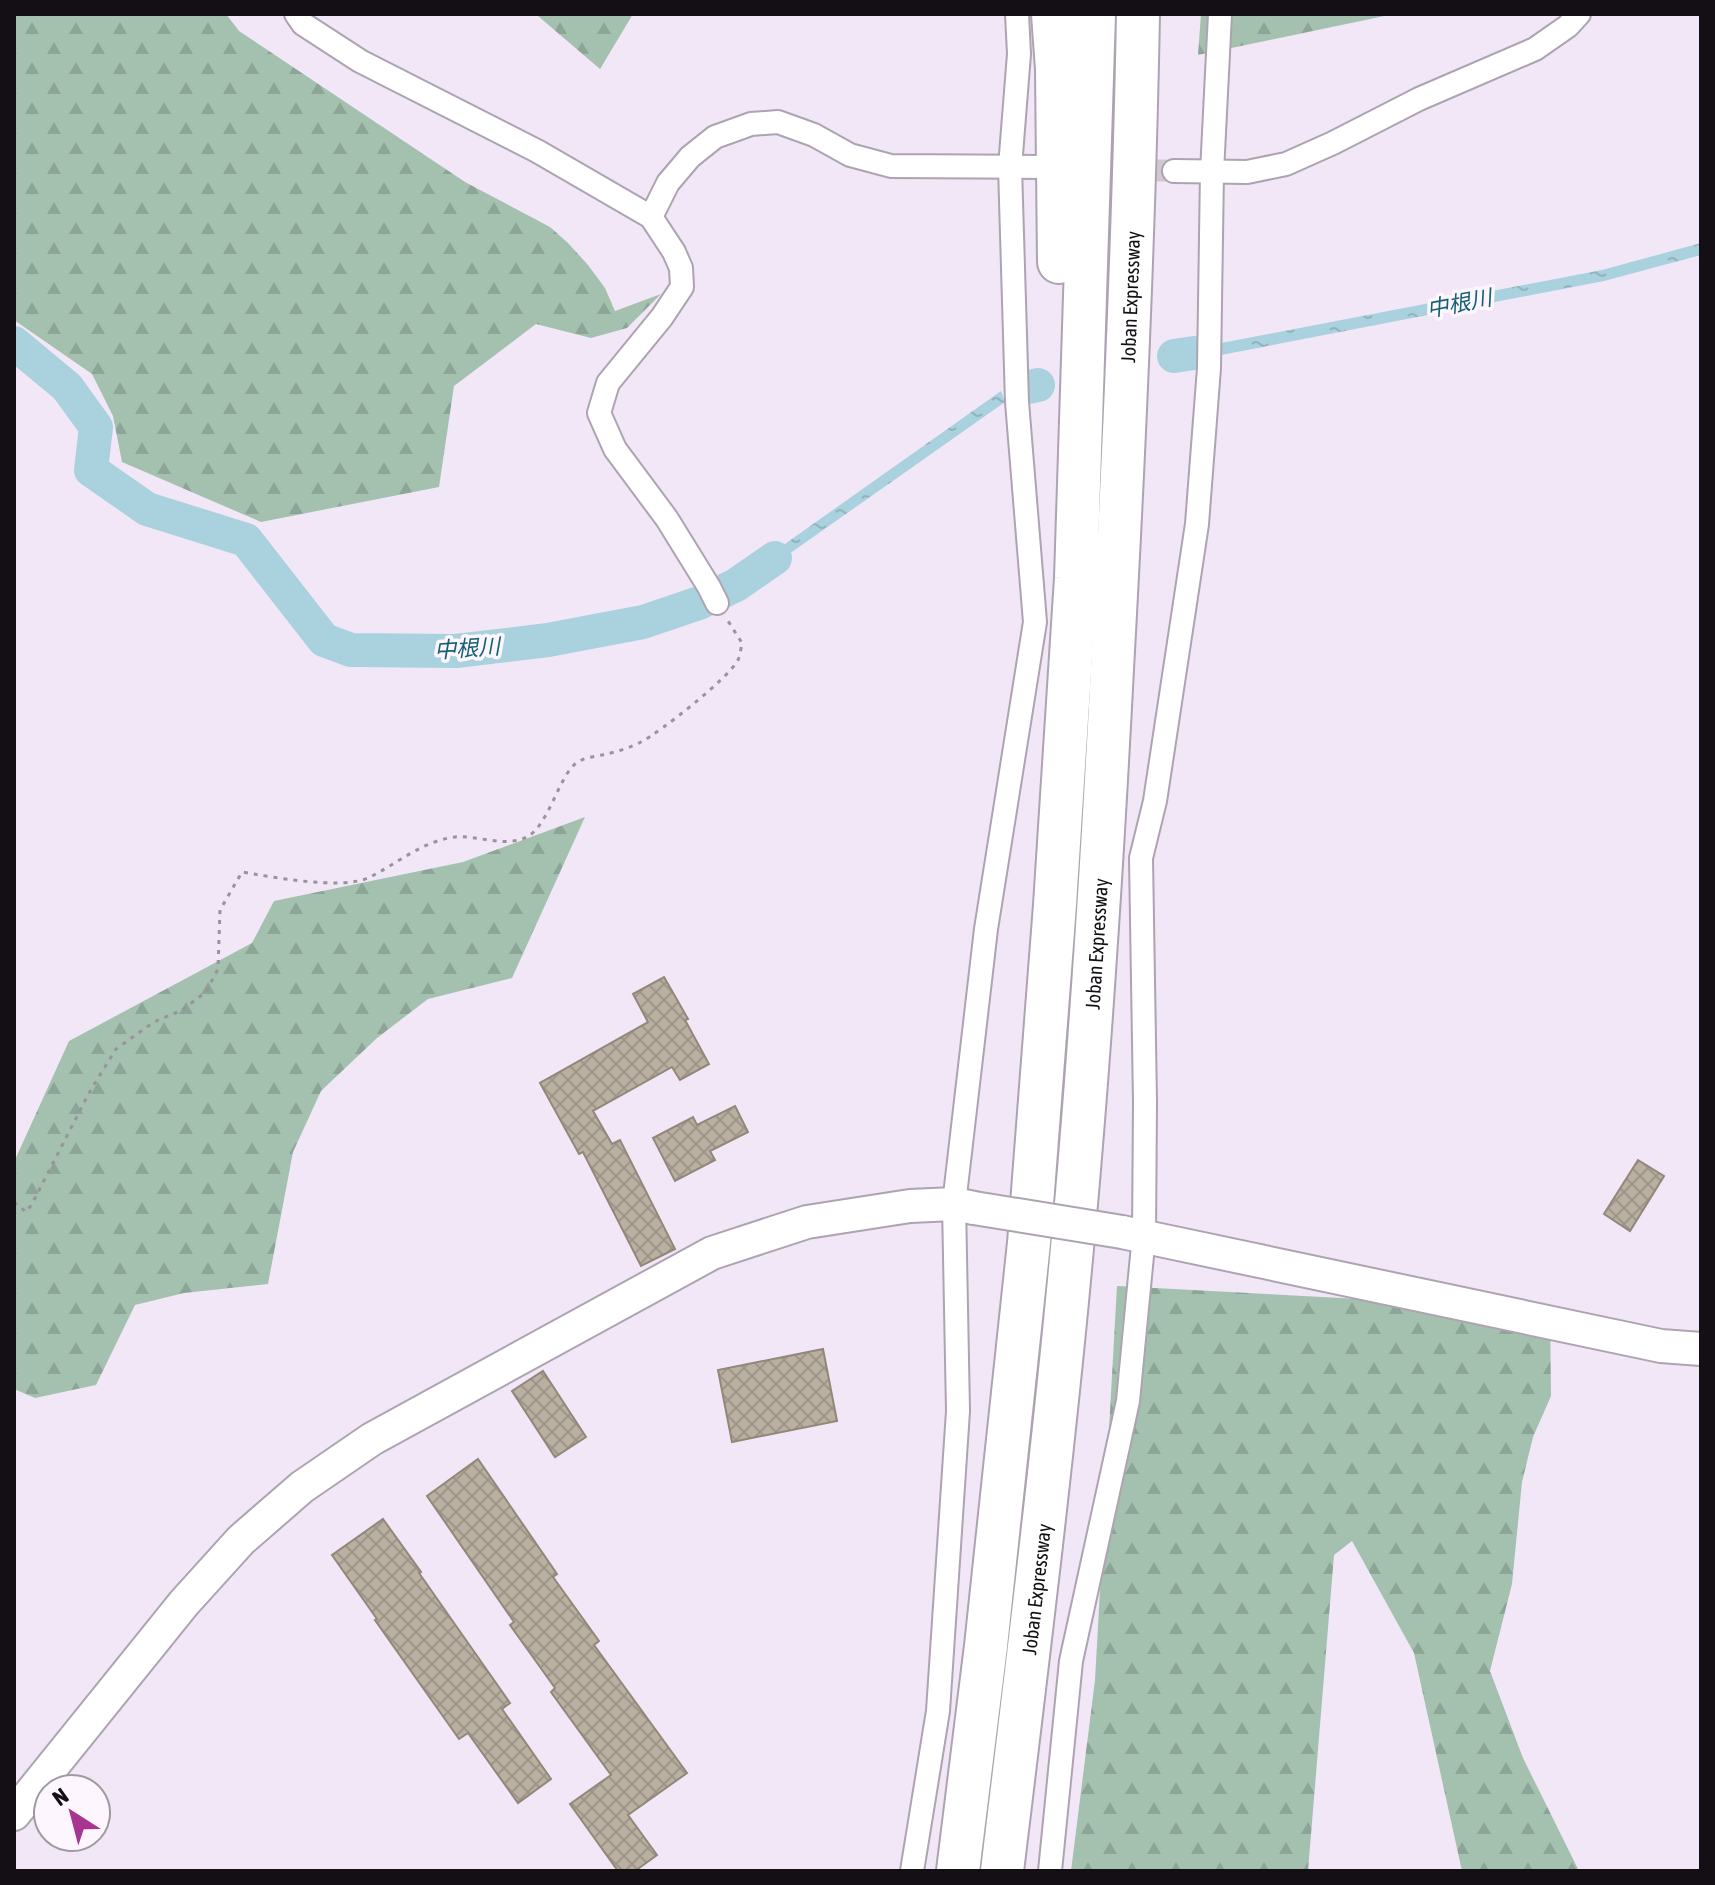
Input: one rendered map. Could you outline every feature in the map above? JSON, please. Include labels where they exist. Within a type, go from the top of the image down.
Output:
[{"type":"highway","points":[[1053,14],[1057,69],[1059,295],[1076,578]]},
{"type":"highway","points":[[958,1871],[986,1646],[1029,1243],[1055,905],[1076,578],[1094,14]]},
{"type":"highway","name":"Joban Expressway","points":[[1002,1871],[1072,1248],[1099,905],[1123,465],[1138,14]]},
{"type":"highway","points":[[1123,465],[1155,159],[1165,14]]},
{"type":"street","points":[[296,14],[303,24],[360,61],[537,151],[651,217],[678,260],[682,287],[662,317],[608,383],[599,413],[615,449],[667,519],[713,595]]},
{"type":"street","points":[[912,1871],[938,1711],[958,1411],[964,1206],[986,929],[1035,622],[1017,402],[1010,167],[1019,54],[1017,14]]},
{"type":"street","points":[[1050,1871],[1071,1661],[1128,1401],[1133,1234],[1145,1102],[1141,858],[1155,801],[1197,524],[1211,331],[1212,172],[1220,14]]},
{"type":"street","points":[[1174,171],[1247,172],[1286,164],[1419,99],[1535,49],[1568,26],[1579,14]]},
{"type":"street","points":[[651,217],[668,183],[690,157],[715,137],[751,124],[778,122],[814,135],[850,155],[891,166],[1042,167]]},
{"type":"street","points":[[14,1814],[184,1603],[241,1540],[302,1487],[372,1439],[712,1253],[807,1222],[910,1206],[964,1206],[1133,1234],[1661,1346],[1701,1349]]},
{"type":"path","points":[[14,1202],[26,1212],[32,1204],[89,1093],[116,1049],[154,1022],[182,1010],[206,992],[218,969],[220,910],[242,872],[340,883],[365,879],[424,846],[455,837],[510,842],[528,836],[540,824],[573,765],[587,757],[609,754],[641,742],[723,677],[738,660],[742,643],[713,595]]},
{"type":"green space","points":[[14,14],[226,14],[239,31],[465,182],[550,227],[588,265],[605,288],[615,311],[661,294],[627,328],[591,338],[536,324],[454,386],[439,487],[261,522],[122,462],[113,416],[92,374],[14,320]]},
{"type":"green space","points":[[538,14],[633,14],[600,69]]},
{"type":"green space","points":[[1201,14],[1394,14],[1198,55]]},
{"type":"green space","points":[[585,817],[512,978],[428,999],[377,1038],[321,1091],[293,1152],[268,1284],[184,1293],[135,1305],[96,1385],[35,1398],[14,1389],[14,1162],[69,1041],[252,943],[274,901],[463,862]]},
{"type":"green space","points":[[1117,1286],[1550,1309],[1551,1396],[1533,1437],[1522,1482],[1512,1584],[1490,1671],[1523,1758],[1579,1871],[1462,1871],[1414,1653],[1352,1541],[1334,1555],[1308,1871],[1071,1871],[1095,1680]]},
{"type":"water","points":[[1701,243],[1701,255],[1604,281],[1216,356],[1216,344],[1602,270]]},
{"type":"water","points":[[1001,391],[1005,402],[738,590],[734,580]]},
{"type":"building","points":[[664,977],[709,1064],[680,1080],[672,1067],[593,1111],[612,1144],[620,1140],[675,1249],[641,1266],[583,1152],[579,1154],[540,1083],[648,1022],[633,994]]},
{"type":"building","points":[[735,1106],[748,1132],[710,1151],[715,1160],[675,1181],[653,1138],[693,1117],[697,1125]]},
{"type":"building","points":[[1638,1160],[1664,1176],[1630,1231],[1604,1214]]},
{"type":"building","points":[[823,1349],[837,1421],[732,1442],[718,1370]]},
{"type":"building","points":[[543,1371],[586,1437],[555,1457],[512,1391]]},
{"type":"building","points":[[478,1459],[557,1574],[553,1577],[599,1641],[594,1645],[687,1773],[628,1815],[657,1855],[635,1871],[618,1871],[570,1804],[611,1775],[551,1692],[555,1688],[510,1625],[514,1622],[427,1496]]},
{"type":"building","points":[[383,1519],[510,1703],[502,1709],[551,1779],[518,1803],[468,1733],[459,1739],[332,1555]]},
{"type":"waterway","name":"中根川","points":[[14,343],[67,387],[96,427],[91,470],[147,509],[246,540],[324,640],[351,650],[456,651],[548,640],[643,622],[699,603],[736,585],[775,558]]},
{"type":"waterway","name":"中根川","points":[[1174,356],[1194,353]]},
{"type":"waterway","name":"中根川","points":[[1029,387],[1038,385]]},
{"type":"tunnel","points":[[1079,168],[1174,171]]}]
